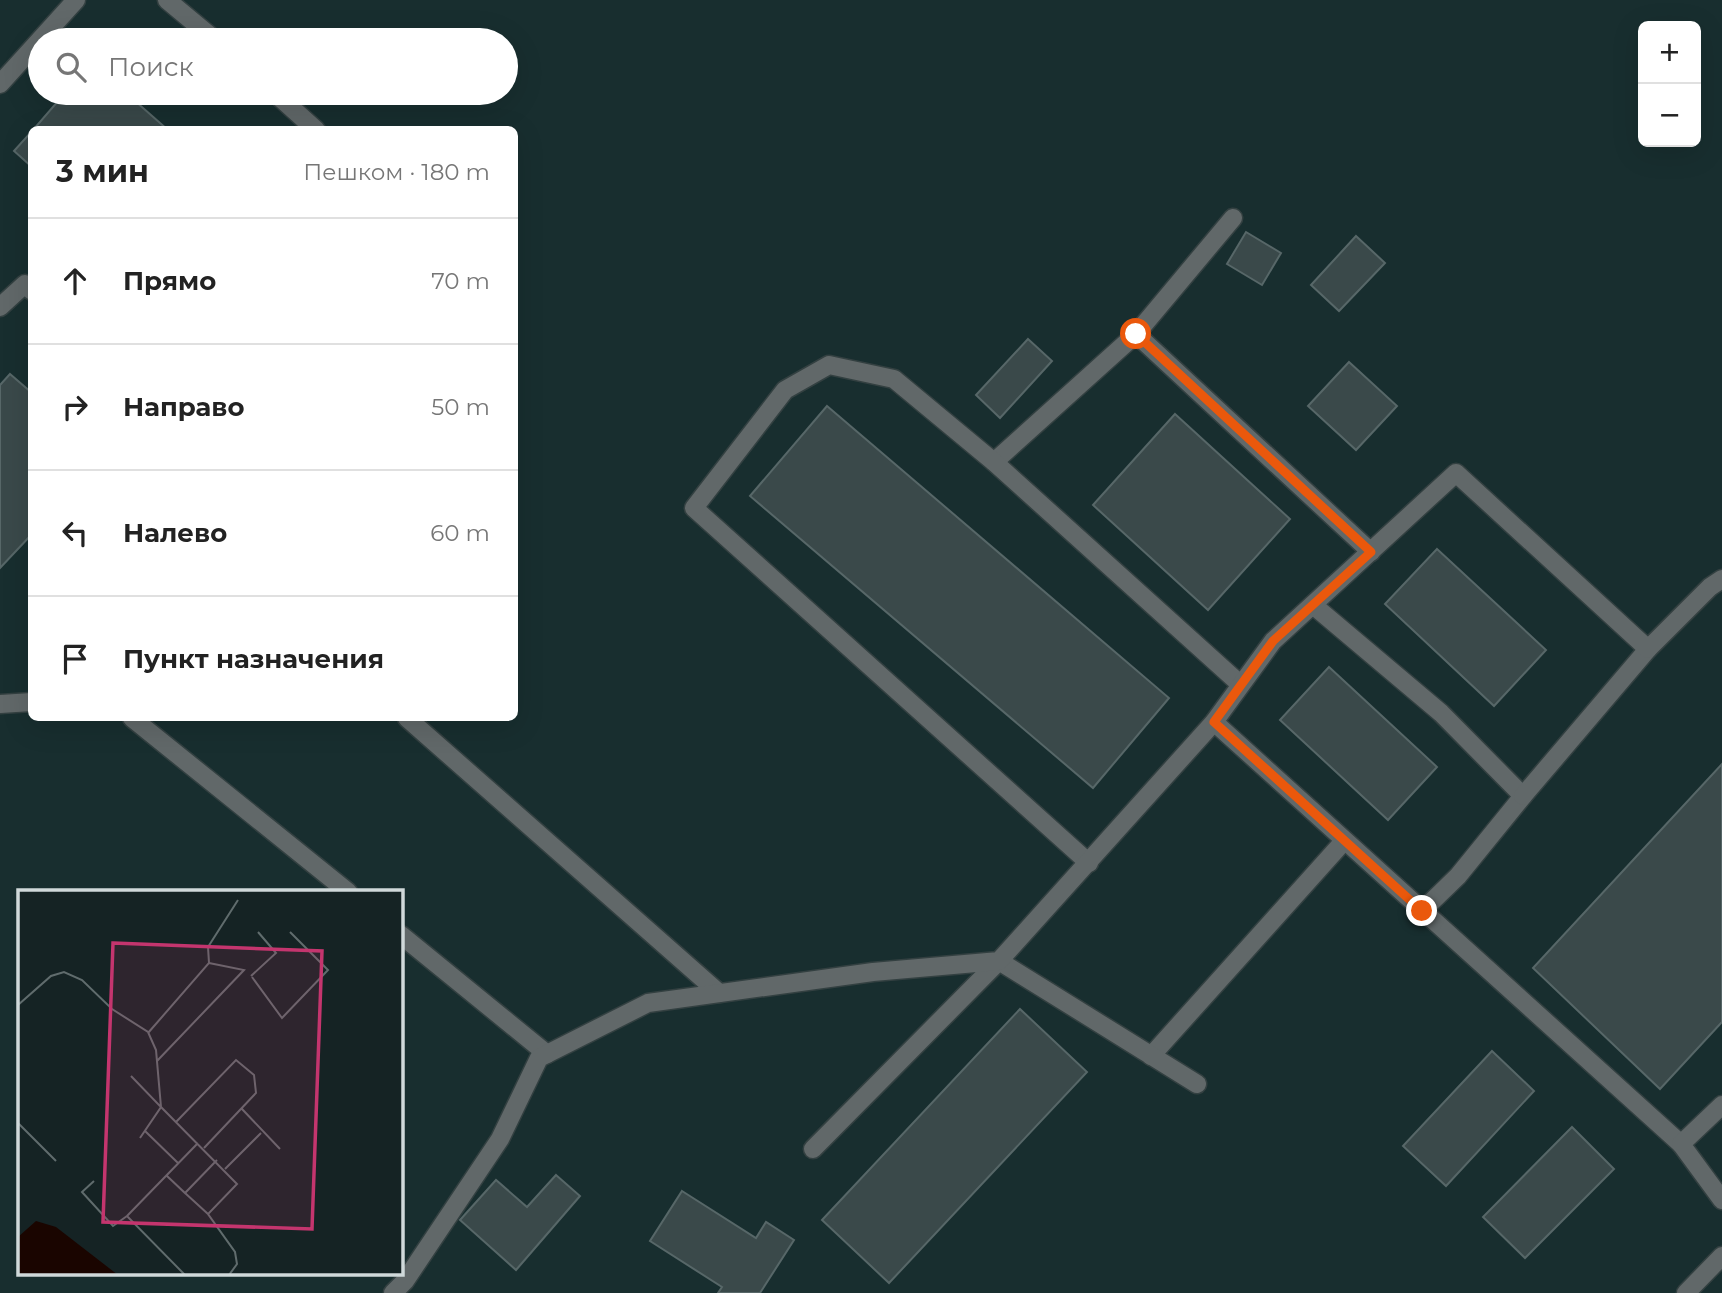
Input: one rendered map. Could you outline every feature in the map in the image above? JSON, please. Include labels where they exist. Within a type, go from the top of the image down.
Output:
[{"type":"lane","points":[[51,28],[76,0]]},
{"type":"lane","points":[[167,0],[201,28]]},
{"type":"lane","points":[[0,84],[28,53]]},
{"type":"lane","points":[[288,105],[312,126]]},
{"type":"lane","points":[[994,462],[1136,334],[1233,218]]},
{"type":"lane","points":[[0,307],[25,284],[28,287]]},
{"type":"lane","points":[[1136,334],[1371,552]]},
{"type":"lane","points":[[1089,863],[694,508],[785,390],[829,365],[894,379],[994,462],[1240,684]]},
{"type":"lane","points":[[813,1149],[999,961],[1089,863],[1214,722],[1273,641],[1455,473],[1648,649]]},
{"type":"lane","points":[[1422,911],[1458,876],[1648,649],[1710,587],[1722,579]]},
{"type":"lane","points":[[1313,605],[1441,713],[1523,796]]},
{"type":"lane","points":[[0,704],[28,702]]},
{"type":"lane","points":[[136,721],[346,890]]},
{"type":"lane","points":[[410,721],[719,993]]},
{"type":"lane","points":[[1214,722],[1681,1144],[1722,1200]]},
{"type":"lane","points":[[1151,1056],[1344,841]]},
{"type":"lane","points":[[402,936],[547,1054]]},
{"type":"lane","points":[[393,1293],[405,1281],[500,1139],[539,1058],[648,1003],[873,972],[999,961],[1197,1084]]},
{"type":"lane","points":[[1681,1144],[1722,1105]]},
{"type":"lane","points":[[1686,1293],[1722,1256]]},
{"type":"shaded area","points":[[0,0],[1722,0],[1722,1293],[0,1293]]},
{"type":"building","points":[[55,105],[140,105],[163,126],[36,126]]},
{"type":"building","points":[[28,135],[28,163],[14,151]]},
{"type":"building","points":[[1246,232],[1281,253],[1262,285],[1227,264]]},
{"type":"building","points":[[1356,236],[1385,263],[1339,311],[1311,285]]},
{"type":"building","points":[[1028,339],[1052,361],[1000,418],[976,395]]},
{"type":"building","points":[[1349,362],[1397,406],[1356,450],[1308,406]]},
{"type":"building","points":[[10,374],[28,390],[28,538],[0,568],[0,385]]},
{"type":"building","points":[[827,406],[1169,698],[1093,788],[750,496]]},
{"type":"building","points":[[1175,414],[1290,519],[1208,610],[1093,505]]},
{"type":"building","points":[[1437,549],[1546,650],[1494,706],[1385,604]]},
{"type":"building","points":[[1329,667],[1437,767],[1388,820],[1280,720]]},
{"type":"building","points":[[1722,764],[1722,1022],[1660,1089],[1533,968]]},
{"type":"building","points":[[1020,1009],[1087,1072],[889,1283],[822,1220]]},
{"type":"building","points":[[1492,1051],[1534,1091],[1446,1186],[1403,1146]]},
{"type":"building","points":[[1572,1127],[1614,1169],[1525,1258],[1483,1217]]},
{"type":"building","points":[[556,1175],[580,1196],[516,1270],[460,1220],[496,1180],[527,1207]]},
{"type":"building","points":[[682,1191],[756,1238],[766,1222],[794,1240],[760,1293],[718,1293],[722,1287],[650,1241]]},
{"type":"route","points":[[1136,334],[1371,552],[1273,641],[1214,722],[1422,911]]}]
